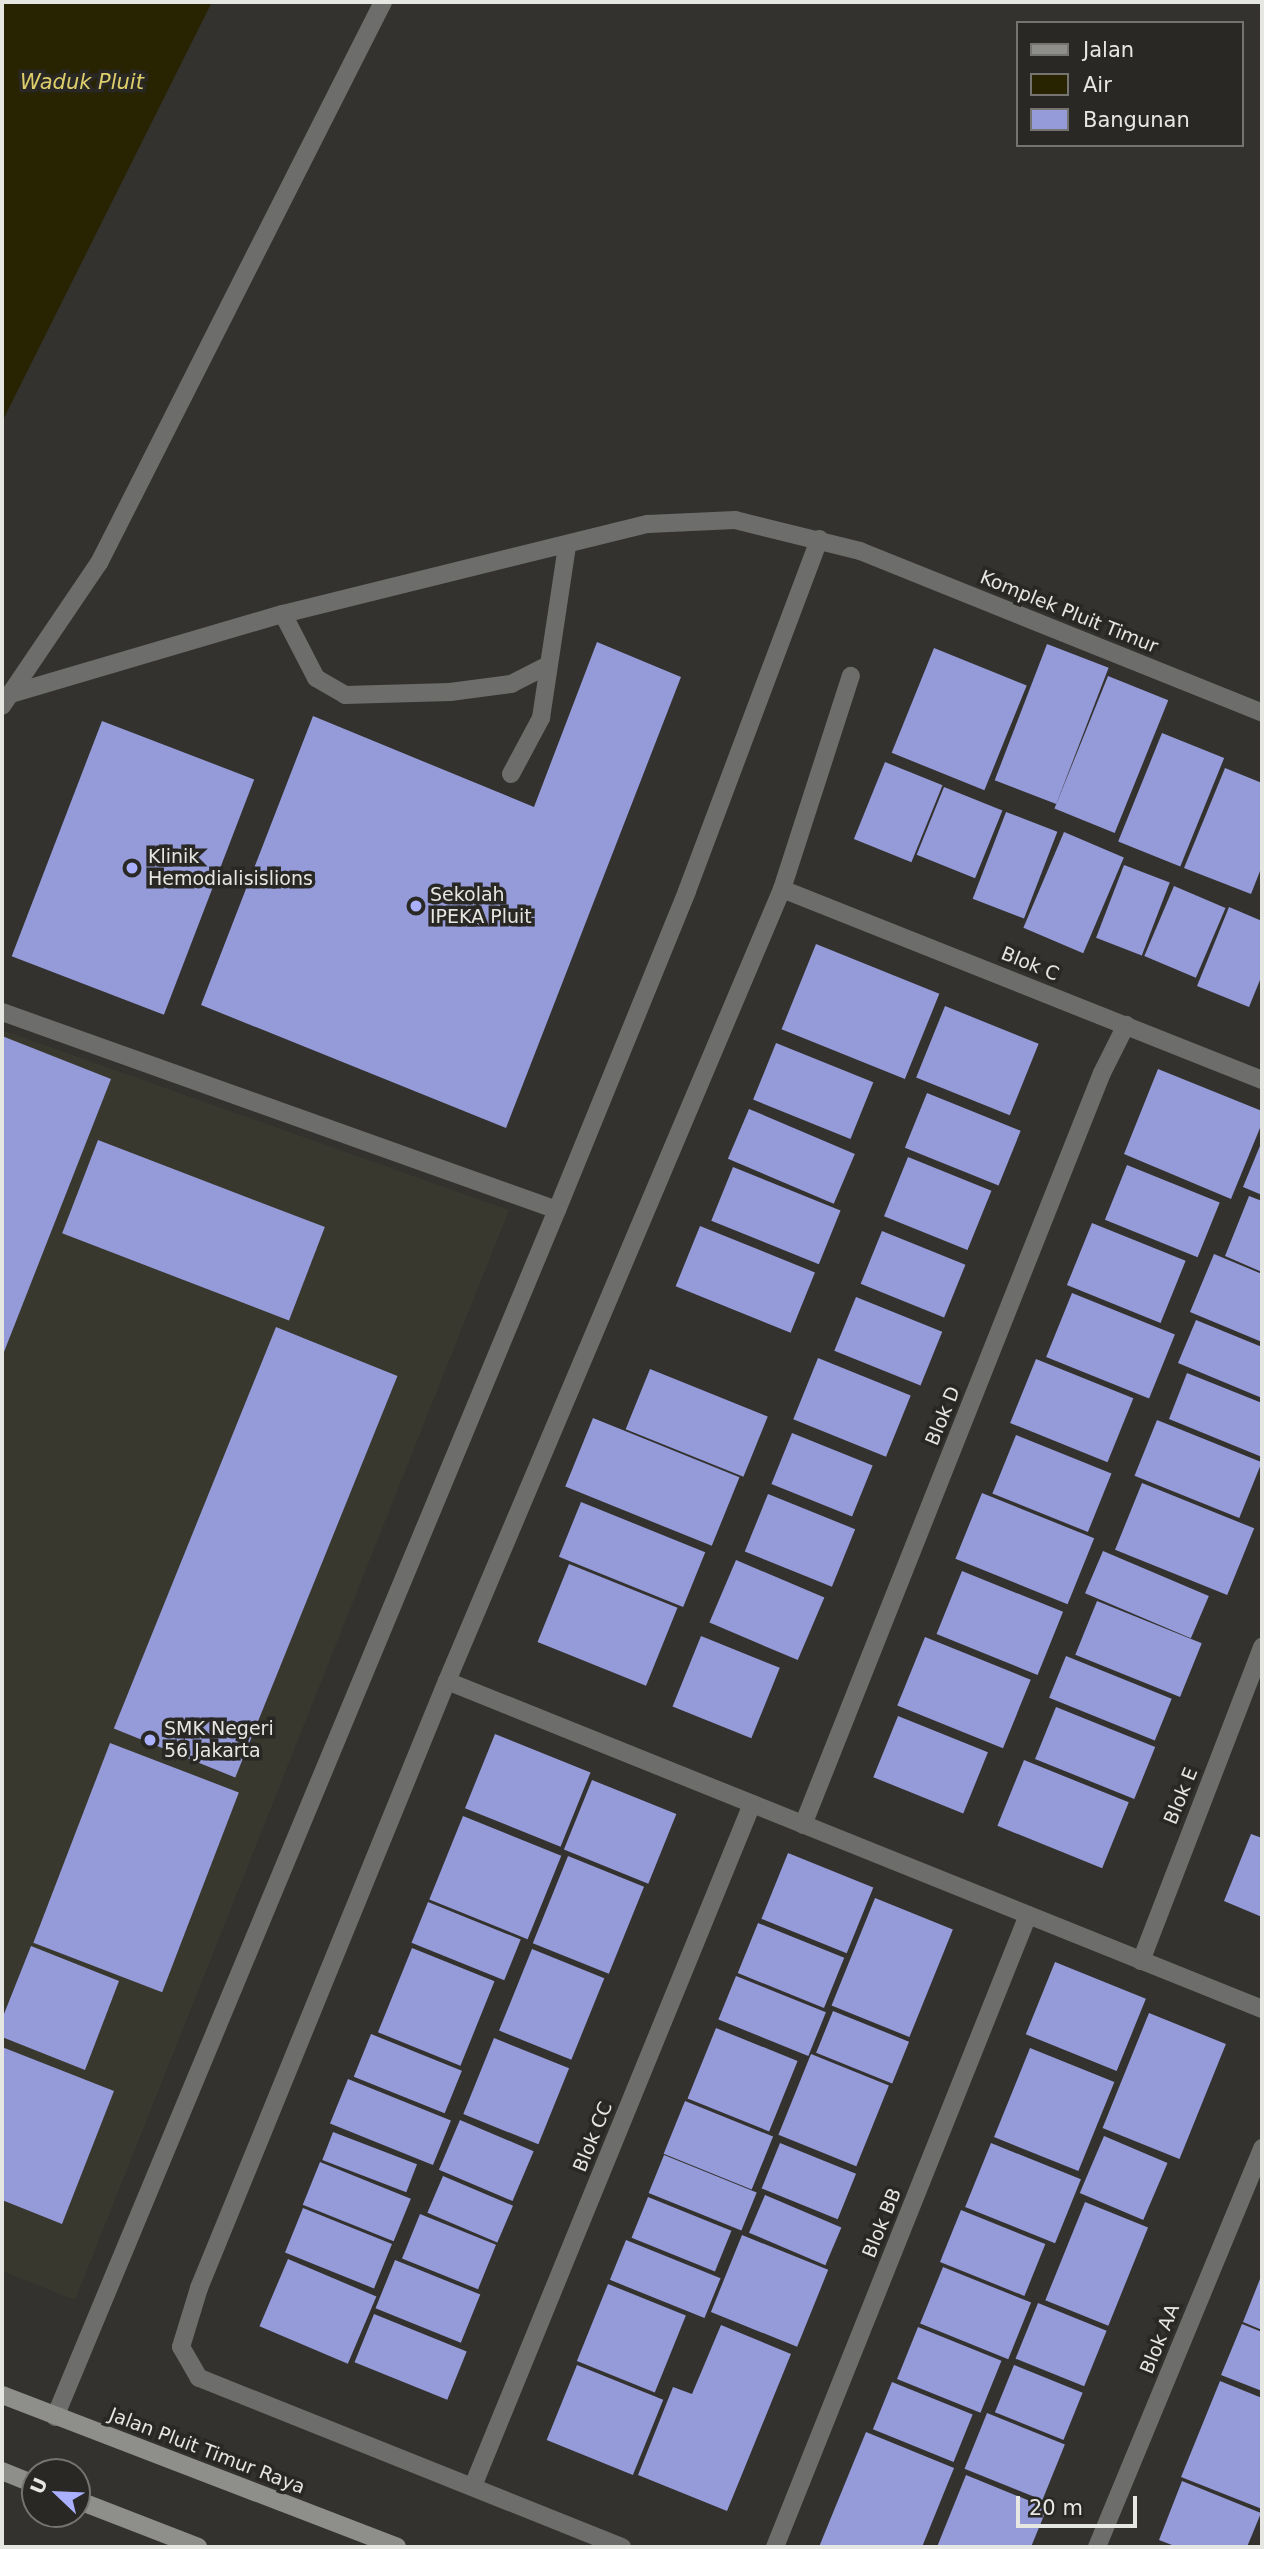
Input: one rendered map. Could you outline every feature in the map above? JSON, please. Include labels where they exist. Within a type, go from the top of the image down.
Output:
[{"type":"street","points":[[4,700],[99,563],[383,2]]},
{"type":"street","name":"Komplek Pluit Timur","points":[[4,700],[283,614],[648,524],[735,520],[860,551],[1262,713]]},
{"type":"street","points":[[55,2417],[687,891],[819,540]]},
{"type":"street","points":[[511,775],[541,718],[545,667],[567,546]]},
{"type":"street","points":[[283,614],[316,678],[345,695],[511,684],[545,667]]},
{"type":"street","points":[[622,2547],[199,2378],[181,2347],[199,2288],[447,1681],[782,889],[851,676]]},
{"type":"street","name":"Blok C","points":[[782,889],[1262,1080]]},
{"type":"street","points":[[2,1012],[557,1210]]},
{"type":"street","name":"Blok D","points":[[803,1825],[1096,1086],[1126,1025]]},
{"type":"street","name":"Blok E","points":[[1141,1961],[1262,1647]]},
{"type":"street","points":[[447,1681],[1262,2009]]},
{"type":"street","name":"Blok CC","points":[[473,2486],[752,1804]]},
{"type":"street","name":"Blok BB","points":[[775,2547],[1028,1915]]},
{"type":"street","name":"Blok AA","points":[[1097,2547],[1262,2148]]},
{"type":"street","name":"Jalan Pluit Timur Raya","points":[[2,2395],[397,2547]]},
{"type":"street","points":[[2,2470],[21,2478]]},
{"type":"street","points":[[91,2505],[198,2547]]},
{"type":"shaded area","name":"SMK Negeri 56 Jakarta","points":[[2,1030],[509,1210],[75,2300],[2,2271]]},
{"type":"water","name":"Waduk Pluit","points":[[2,2],[212,2],[2,422]]},
{"type":"building","name":"Sekolah IPEKA Pluit","points":[[597,642],[681,677],[506,1128],[201,1005],[313,716],[534,807]]},
{"type":"building","points":[[1047,644],[1109,668],[1056,804],[995,780]]},
{"type":"building","points":[[934,648],[1027,685],[984,790],[892,753]]},
{"type":"building","points":[[1108,676],[1168,700],[1115,833],[1054,809]]},
{"type":"building","name":"Klinik Hemodialisislions","points":[[102,721],[254,779],[164,1015],[12,956]]},
{"type":"building","points":[[1162,733],[1224,758],[1180,867],[1118,841]]},
{"type":"building","points":[[885,762],[942,785],[911,862],[854,839]]},
{"type":"building","points":[[1225,768],[1262,783],[1262,866],[1251,894],[1184,868]]},
{"type":"building","points":[[944,787],[1002,811],[975,878],[917,855]]},
{"type":"building","points":[[1006,812],[1057,832],[1024,919],[973,899]]},
{"type":"building","points":[[1064,832],[1124,857],[1083,953],[1023,928]]},
{"type":"building","points":[[1124,865],[1170,883],[1142,955],[1096,938]]},
{"type":"building","points":[[1174,886],[1226,908],[1196,978],[1144,956]]},
{"type":"building","points":[[1229,907],[1262,921],[1262,975],[1249,1007],[1197,986]]},
{"type":"building","points":[[816,944],[939,994],[905,1079],[782,1029]]},
{"type":"building","points":[[945,1006],[1039,1044],[1010,1115],[916,1077]]},
{"type":"building","points":[[2,1036],[111,1079],[2,1357]]},
{"type":"building","points":[[776,1043],[873,1082],[851,1139],[753,1100]]},
{"type":"building","points":[[1158,1069],[1262,1111],[1262,1123],[1231,1199],[1124,1154]]},
{"type":"building","points":[[927,1093],[1021,1131],[999,1186],[905,1148]]},
{"type":"building","points":[[749,1109],[855,1154],[834,1204],[728,1159]]},
{"type":"building","points":[[98,1140],[325,1227],[289,1320],[62,1233]]},
{"type":"building","points":[[1262,1141],[1262,1195],[1243,1187]]},
{"type":"building","points":[[908,1157],[991,1191],[967,1250],[884,1216]]},
{"type":"building","points":[[1127,1165],[1220,1202],[1198,1257],[1105,1220]]},
{"type":"building","points":[[733,1167],[841,1210],[819,1264],[711,1221]]},
{"type":"building","points":[[1249,1196],[1262,1201],[1262,1272],[1225,1256]]},
{"type":"building","points":[[1092,1223],[1186,1261],[1161,1323],[1067,1285]]},
{"type":"building","points":[[700,1226],[815,1272],[791,1333],[676,1286]]},
{"type":"building","points":[[882,1231],[965,1265],[944,1318],[861,1284]]},
{"type":"building","points":[[1214,1254],[1262,1274],[1262,1342],[1190,1312]]},
{"type":"building","points":[[1072,1293],[1175,1335],[1149,1399],[1046,1357]]},
{"type":"building","points":[[856,1297],[942,1332],[921,1386],[834,1351]]},
{"type":"building","points":[[1196,1320],[1262,1347],[1262,1398],[1178,1363]]},
{"type":"building","points":[[276,1327],[397,1376],[235,1778],[114,1728]]},
{"type":"building","points":[[818,1358],[911,1395],[886,1457],[793,1419]]},
{"type":"building","points":[[1036,1359],[1133,1398],[1108,1462],[1010,1423]]},
{"type":"building","points":[[650,1369],[768,1417],[743,1477],[626,1429]]},
{"type":"building","points":[[1187,1373],[1262,1403],[1262,1457],[1169,1419]]},
{"type":"building","points":[[593,1418],[739,1477],[712,1546],[565,1487]]},
{"type":"building","points":[[1157,1420],[1262,1462],[1239,1518],[1135,1476]]},
{"type":"building","points":[[792,1433],[873,1466],[852,1517],[771,1484]]},
{"type":"building","points":[[1016,1435],[1111,1474],[1088,1532],[992,1493]]},
{"type":"building","points":[[1142,1483],[1254,1528],[1227,1595],[1115,1550]]},
{"type":"building","points":[[982,1493],[1094,1538],[1068,1604],[955,1559]]},
{"type":"building","points":[[768,1494],[855,1529],[832,1587],[745,1551]]},
{"type":"building","points":[[581,1502],[705,1552],[683,1607],[559,1557]]},
{"type":"building","points":[[1103,1551],[1209,1596],[1191,1638],[1085,1593]]},
{"type":"building","points":[[736,1560],[824,1598],[798,1660],[709,1623]]},
{"type":"building","points":[[569,1564],[677,1608],[646,1686],[538,1642]]},
{"type":"building","points":[[962,1571],[1063,1612],[1038,1675],[937,1634]]},
{"type":"building","points":[[1097,1601],[1202,1643],[1180,1697],[1075,1655]]},
{"type":"building","points":[[701,1636],[780,1668],[751,1738],[673,1706]]},
{"type":"building","points":[[925,1637],[1031,1680],[1003,1748],[897,1706]]},
{"type":"building","points":[[1066,1656],[1172,1699],[1155,1740],[1049,1698]]},
{"type":"building","points":[[1056,1707],[1155,1747],[1134,1799],[1035,1759]]},
{"type":"building","points":[[898,1716],[988,1752],[963,1814],[873,1777]]},
{"type":"building","points":[[495,1734],[590,1773],[561,1847],[465,1808]]},
{"type":"building","points":[[110,1743],[239,1792],[162,1992],[33,1943]]},
{"type":"building","points":[[1024,1760],[1129,1802],[1102,1868],[997,1826]]},
{"type":"building","points":[[592,1780],[676,1814],[648,1884],[564,1850]]},
{"type":"building","points":[[463,1816],[561,1856],[528,1939],[429,1899]]},
{"type":"building","points":[[1251,1834],[1262,1838],[1262,1917],[1224,1901]]},
{"type":"building","points":[[788,1853],[873,1887],[847,1953],[761,1919]]},
{"type":"building","points":[[568,1856],[644,1887],[609,1974],[533,1943]]},
{"type":"building","points":[[875,1898],[953,1929],[909,2037],[832,2006]]},
{"type":"building","points":[[428,1902],[521,1939],[504,1980],[412,1943]]},
{"type":"building","points":[[758,1923],[844,1958],[824,2008],[738,1973]]},
{"type":"building","points":[[31,1946],[119,1981],[85,2070],[2,2037],[2,2019]]},
{"type":"building","points":[[412,1948],[495,1981],[460,2066],[378,2032]]},
{"type":"building","points":[[532,1949],[604,1978],[571,2060],[499,2031]]},
{"type":"building","points":[[1055,1962],[1146,1999],[1117,2071],[1026,2034]]},
{"type":"building","points":[[736,1976],[826,2012],[808,2056],[718,2020]]},
{"type":"building","points":[[833,2011],[909,2042],[892,2083],[816,2053]]},
{"type":"building","points":[[1149,2013],[1226,2044],[1180,2159],[1103,2128]]},
{"type":"building","points":[[716,2028],[798,2061],[769,2131],[688,2098]]},
{"type":"building","points":[[371,2034],[462,2071],[445,2113],[354,2077]]},
{"type":"building","points":[[494,2038],[569,2068],[538,2144],[463,2114]]},
{"type":"building","points":[[2,2047],[114,2091],[62,2224],[2,2200]]},
{"type":"building","points":[[1030,2048],[1114,2082],[1078,2171],[994,2137]]},
{"type":"building","points":[[811,2054],[889,2085],[856,2166],[778,2135]]},
{"type":"building","points":[[348,2079],[451,2121],[433,2165],[330,2124]]},
{"type":"building","points":[[685,2101],[773,2137],[752,2189],[664,2154]]},
{"type":"building","points":[[460,2120],[534,2151],[513,2201],[439,2170]]},
{"type":"building","points":[[333,2132],[417,2164],[406,2192],[322,2160]]},
{"type":"building","points":[[1104,2136],[1168,2163],[1143,2220],[1080,2193]]},
{"type":"building","points":[[780,2143],[856,2174],[838,2219],[762,2188]]},
{"type":"building","points":[[991,2143],[1081,2179],[1055,2243],[965,2207]]},
{"type":"building","points":[[664,2155],[757,2192],[741,2230],[649,2193]]},
{"type":"building","points":[[320,2162],[411,2199],[394,2241],[303,2205]]},
{"type":"building","points":[[443,2176],[513,2206],[497,2243],[427,2213]]},
{"type":"building","points":[[765,2195],[841,2227],[825,2265],[749,2233]]},
{"type":"building","points":[[648,2197],[731,2231],[715,2272],[632,2238]]},
{"type":"building","points":[[1085,2202],[1148,2227],[1108,2326],[1045,2300]]},
{"type":"building","points":[[303,2208],[392,2244],[374,2288],[285,2253]]},
{"type":"building","points":[[961,2210],[1045,2244],[1024,2296],[940,2262]]},
{"type":"building","points":[[420,2214],[496,2245],[478,2289],[402,2259]]},
{"type":"building","points":[[742,2235],[828,2270],[797,2347],[711,2312]]},
{"type":"building","points":[[626,2240],[721,2278],[704,2318],[610,2280]]},
{"type":"building","points":[[288,2259],[376,2297],[348,2364],[259,2326]]},
{"type":"building","points":[[395,2260],[480,2294],[461,2343],[376,2308]]},
{"type":"building","points":[[943,2267],[1031,2303],[1008,2359],[920,2324]]},
{"type":"building","points":[[1262,2274],[1262,2330],[1243,2322]]},
{"type":"building","points":[[608,2284],[686,2315],[655,2392],[577,2361]]},
{"type":"building","points":[[1038,2303],[1107,2331],[1084,2386],[1016,2359]]},
{"type":"building","points":[[374,2314],[467,2351],[447,2400],[355,2362]]},
{"type":"building","points":[[1242,2324],[1262,2332],[1262,2391],[1221,2375]]},
{"type":"building","points":[[721,2325],[791,2354],[727,2511],[638,2475],[673,2387],[692,2394]]},
{"type":"building","points":[[918,2327],[1001,2361],[980,2413],[897,2379]]},
{"type":"building","points":[[577,2365],[663,2400],[633,2475],[547,2440]]},
{"type":"building","points":[[1014,2365],[1083,2393],[1064,2440],[995,2412]]},
{"type":"building","points":[[1220,2381],[1262,2398],[1262,2509],[1181,2477]]},
{"type":"building","points":[[892,2382],[973,2415],[954,2462],[873,2429]]},
{"type":"building","points":[[987,2413],[1065,2444],[1042,2500],[965,2469]]},
{"type":"building","points":[[866,2432],[954,2468],[922,2547],[819,2547]]},
{"type":"building","points":[[966,2475],[1047,2508],[1031,2547],[937,2547]]},
{"type":"building","points":[[1182,2481],[1261,2513],[1247,2547],[1177,2547],[1159,2540]]},
{"type":"place","name":"Klinik Hemodialisislions","points":[[132,868]]},
{"type":"place","name":"Sekolah IPEKA Pluit","points":[[416,906]]},
{"type":"place","name":"SMK Negeri 56 Jakarta","points":[[150,1740]]}]
